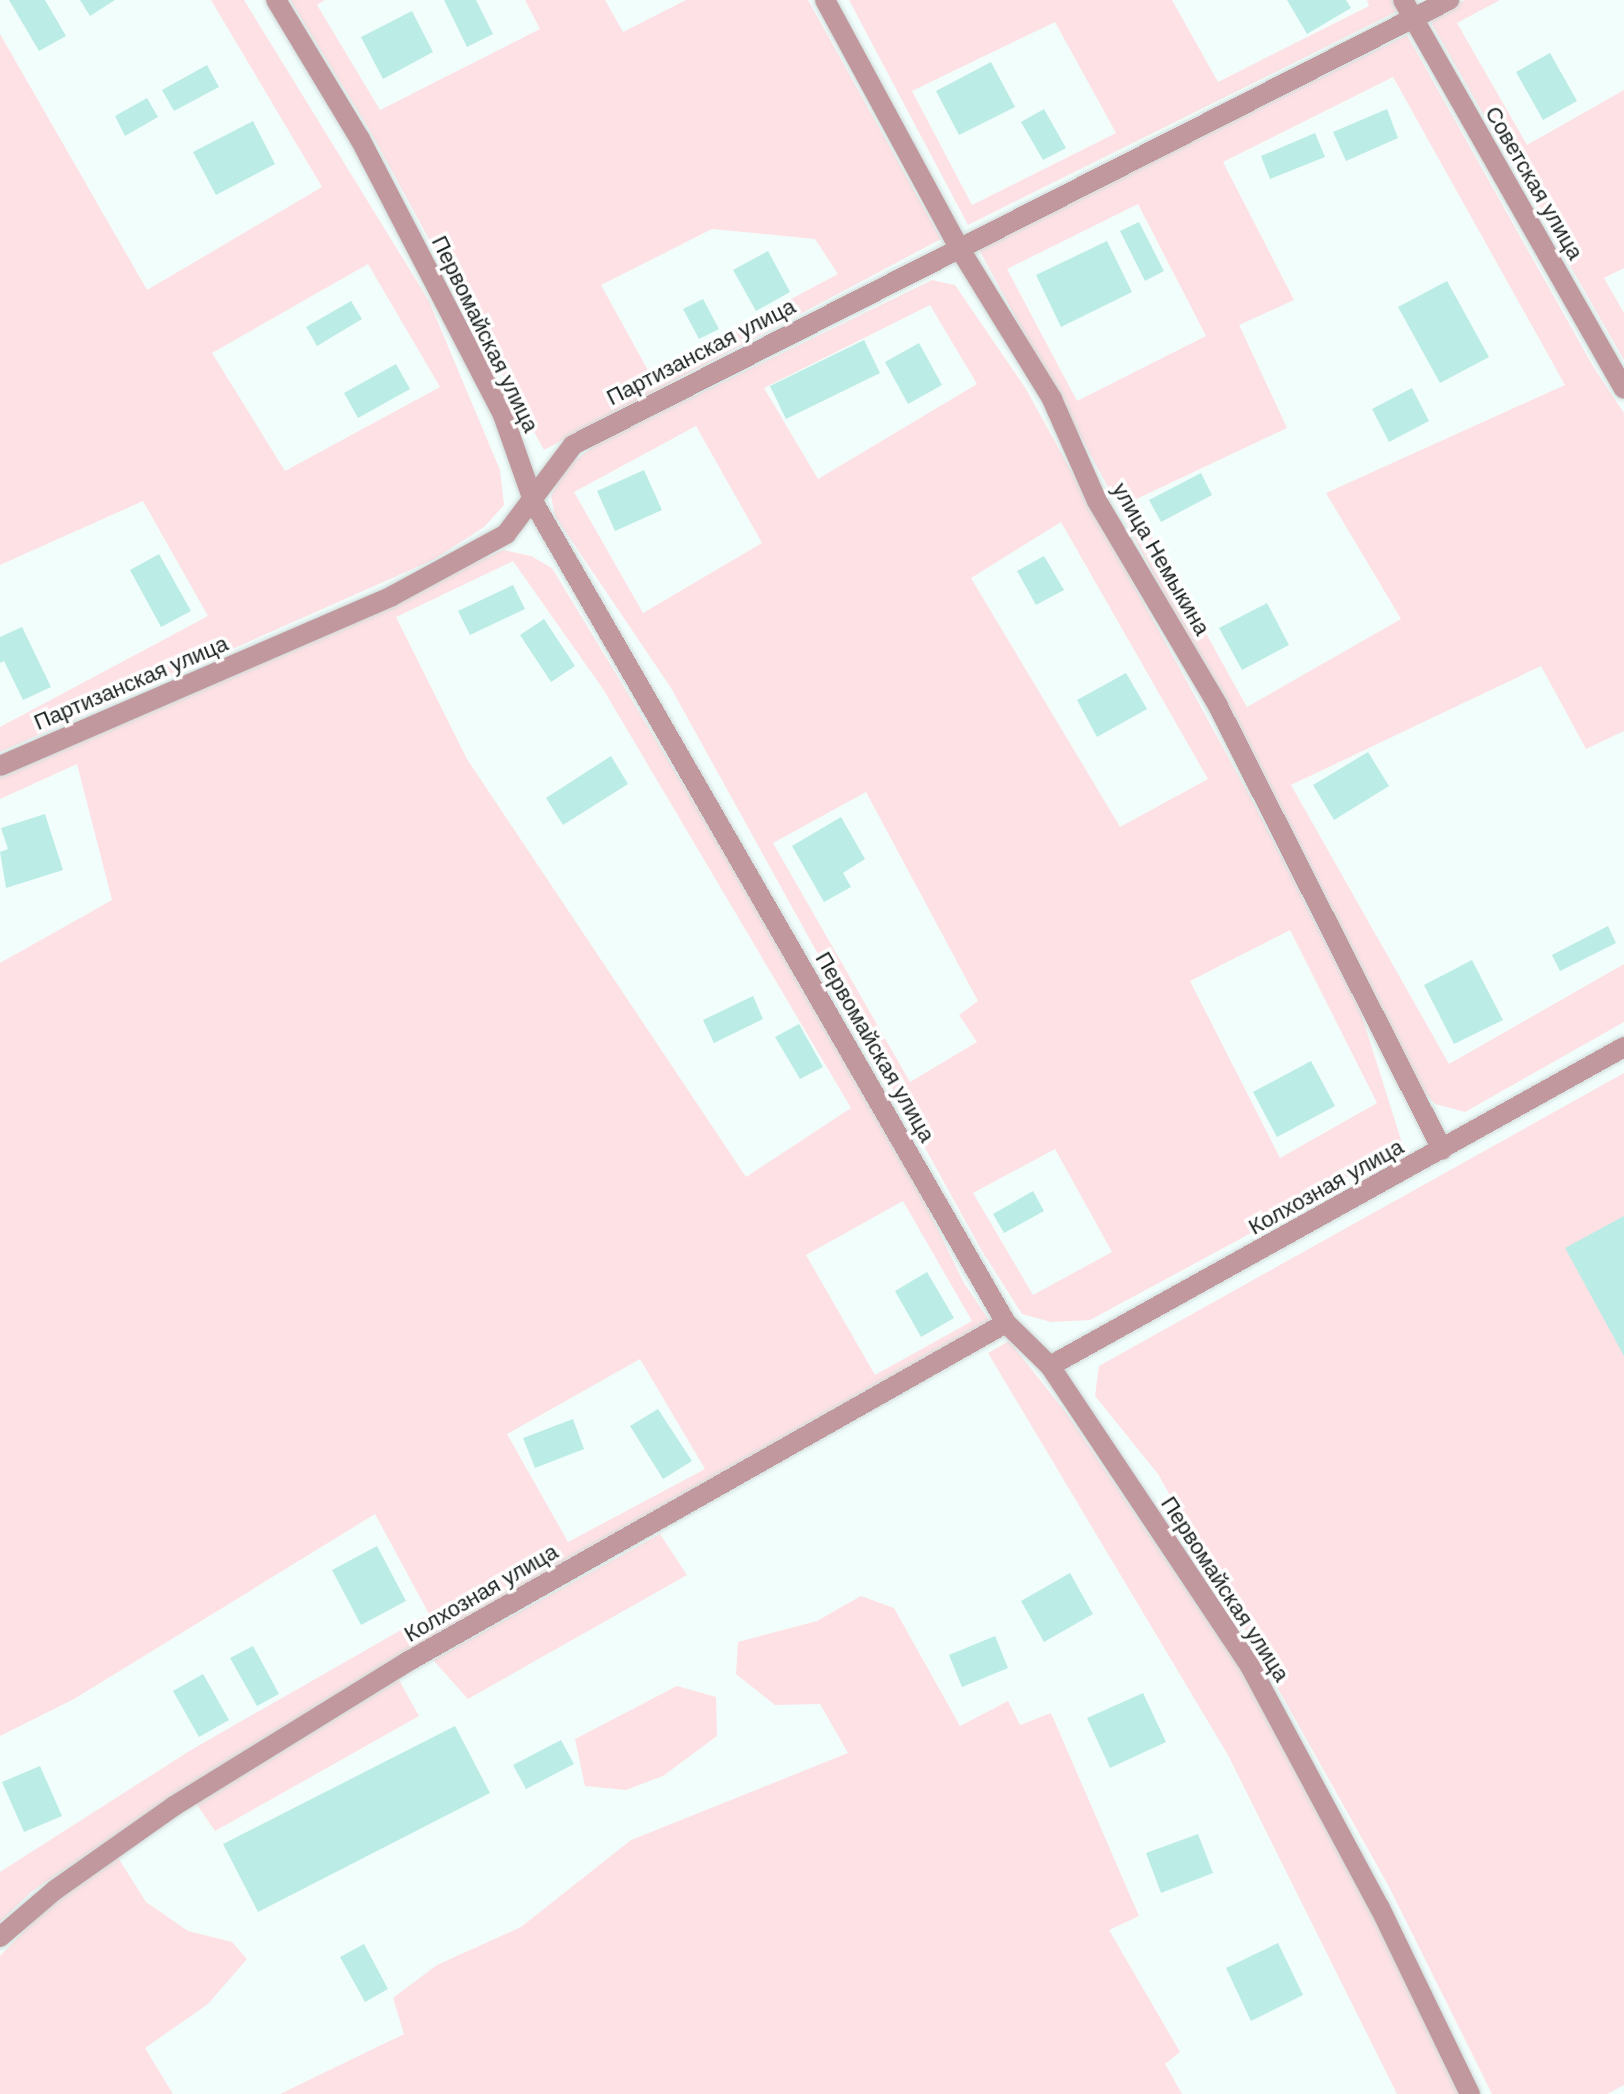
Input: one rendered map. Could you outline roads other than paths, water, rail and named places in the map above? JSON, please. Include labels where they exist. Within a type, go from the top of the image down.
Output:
[{"type":"street","name":"Первомайская улица","points":[[276,0],[360,139],[496,401],[534,503],[1006,1323],[1050,1366],[1250,1666],[1380,1908],[1470,2094]]},
{"type":"street","name":"улица Немыкина","points":[[825,0],[958,246],[1052,399],[1097,501],[1218,706],[1442,1150]]},
{"type":"street","name":"Советская улица","points":[[1403,0],[1624,389]]},
{"type":"street","name":"Партизанская улица","points":[[0,766],[392,596],[506,534],[534,503],[573,445],[958,246],[1449,0]]},
{"type":"street","name":"Колхозная улица","points":[[1050,1366],[1624,1047]]},
{"type":"street","name":"Колхозная улица","points":[[0,1937],[55,1890],[174,1806],[368,1686],[1006,1323]]}]
